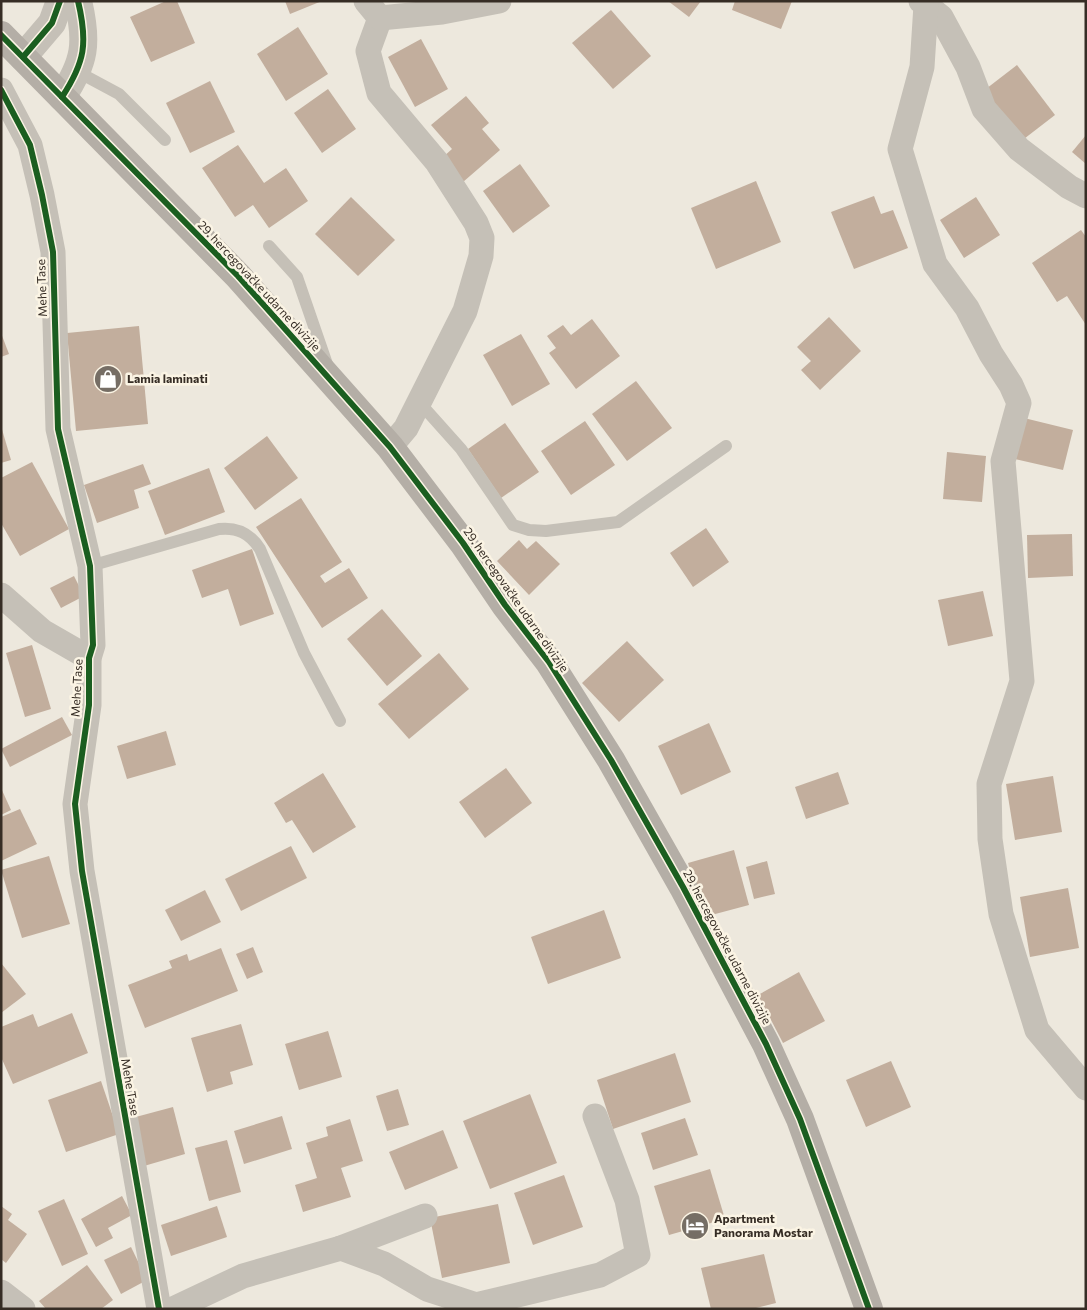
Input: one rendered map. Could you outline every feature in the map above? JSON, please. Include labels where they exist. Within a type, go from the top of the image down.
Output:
[{"type":"main road","name":"29. hercegovačke udarne divizije","points":[[1,34],[238,276],[390,447],[463,543],[505,605],[549,662],[611,760],[683,887],[766,1044],[800,1119],[865,1305]]},
{"type":"street","points":[[23,57],[52,23],[60,1]]},
{"type":"street","points":[[62,97],[78,72],[82,53],[83,32],[78,1]]},
{"type":"street","points":[[390,447],[406,428],[465,311],[481,256],[482,238],[476,223],[436,162],[379,94],[368,51],[373,9],[442,12],[500,1]]},
{"type":"street","points":[[923,3],[941,17],[968,67],[984,109],[1019,149],[1069,187],[1086,196]]},
{"type":"street","points":[[923,3],[922,67],[900,149],[935,264],[967,308],[991,354],[1011,385],[1019,403],[1003,461],[1022,681],[989,784],[990,839],[1001,914],[1037,1030],[1086,1088]]},
{"type":"street","name":"Mehe Tase","points":[[1,90],[30,145],[42,195],[52,252],[58,429],[90,566],[92,645],[89,658],[89,706],[75,804],[81,862],[156,1301]]},
{"type":"street","points":[[1,596],[42,631],[89,658]]},
{"type":"street","points":[[341,1248],[384,1264],[427,1289],[476,1304],[600,1275],[638,1255],[626,1200],[595,1116]]},
{"type":"street","points":[[173,1309],[243,1276],[341,1248],[425,1216]]},
{"type":"street","points":[[1,1292],[24,1309]]},
{"type":"lane","points":[[78,72],[119,94],[165,140]]},
{"type":"lane","points":[[269,246],[297,278],[320,339],[333,384]]},
{"type":"lane","points":[[419,402],[461,449],[513,525],[528,530],[546,531],[618,522],[726,446]]},
{"type":"lane","points":[[90,566],[219,529],[229,528],[248,534],[260,549],[304,653],[340,720]]},
{"type":"building","points":[[166,1],[177,1],[195,43],[151,62],[130,17]]},
{"type":"building","points":[[285,1],[322,1],[290,14]]},
{"type":"building","points":[[668,1],[701,1],[689,17]]},
{"type":"building","points":[[735,1],[792,1],[781,29],[732,10]]},
{"type":"building","points":[[611,10],[651,56],[613,89],[572,43]]},
{"type":"building","points":[[298,27],[328,74],[286,101],[257,54]]},
{"type":"building","points":[[421,39],[448,89],[415,107],[388,57]]},
{"type":"building","points":[[1017,65],[1055,115],[1020,142],[982,92]]},
{"type":"building","points":[[210,81],[235,132],[190,153],[166,103]]},
{"type":"building","points":[[328,89],[356,129],[322,153],[294,113]]},
{"type":"building","points":[[466,96],[489,123],[482,129],[500,150],[463,182],[442,158],[452,149],[431,125]]},
{"type":"building","points":[[1086,135],[1086,164],[1072,152]]},
{"type":"building","points":[[238,145],[264,183],[286,168],[308,201],[269,228],[253,205],[235,217],[202,168]]},
{"type":"building","points":[[520,164],[550,206],[513,233],[483,191]]},
{"type":"building","points":[[756,181],[781,242],[716,269],[691,208]]},
{"type":"building","points":[[874,196],[881,214],[893,210],[908,248],[854,269],[831,212]]},
{"type":"building","points":[[351,197],[395,240],[358,276],[315,234]]},
{"type":"building","points":[[976,197],[1000,235],[964,258],[940,220]]},
{"type":"building","points":[[1081,230],[1086,237],[1086,325],[1067,296],[1057,302],[1032,263]]},
{"type":"building","points":[[829,317],[861,351],[820,390],[801,370],[811,361],[797,347]]},
{"type":"building","points":[[592,319],[620,356],[576,389],[549,353],[556,348],[547,336],[563,325],[571,335]]},
{"type":"building","name":"Lamia laminati","points":[[139,326],[148,424],[76,431],[67,333]]},
{"type":"building","points":[[1,333],[9,354],[1,357]]},
{"type":"building","points":[[521,334],[550,384],[512,406],[483,355]]},
{"type":"building","points":[[636,381],[672,428],[627,461],[592,414]]},
{"type":"building","points":[[1024,418],[1073,430],[1063,470],[1015,459]]},
{"type":"building","points":[[585,421],[615,465],[571,495],[541,451]]},
{"type":"building","points":[[505,423],[539,472],[501,498],[468,449]]},
{"type":"building","points":[[1,426],[11,460],[1,463]]},
{"type":"building","points":[[267,436],[298,478],[255,510],[224,468]]},
{"type":"building","points":[[947,452],[986,456],[982,502],[943,499]]},
{"type":"building","points":[[32,462],[69,529],[20,556],[1,523],[1,478]]},
{"type":"building","points":[[143,464],[151,484],[134,490],[139,508],[97,523],[84,485]]},
{"type":"building","points":[[209,468],[225,512],[165,535],[148,491]]},
{"type":"building","points":[[301,498],[342,562],[320,576],[325,583],[349,568],[368,598],[322,628],[256,527]]},
{"type":"building","points":[[706,528],[729,562],[693,587],[670,553]]},
{"type":"building","points":[[1072,534],[1073,576],[1028,578],[1027,535]]},
{"type":"building","points":[[519,540],[527,549],[536,541],[560,564],[529,595],[497,561]]},
{"type":"building","points":[[252,549],[274,614],[240,626],[228,589],[202,598],[192,570]]},
{"type":"building","points":[[74,576],[84,596],[61,608],[50,588]]},
{"type":"building","points":[[983,591],[993,636],[948,646],[938,600]]},
{"type":"building","points":[[382,609],[422,656],[387,686],[347,639]]},
{"type":"building","points":[[627,641],[664,680],[619,722],[582,683]]},
{"type":"building","points":[[32,645],[51,709],[25,717],[6,653]]},
{"type":"building","points":[[439,653],[469,689],[409,739],[378,704]]},
{"type":"building","points":[[62,717],[72,735],[10,767],[1,749]]},
{"type":"building","points":[[709,723],[731,772],[681,795],[658,746]]},
{"type":"building","points":[[166,731],[176,765],[127,779],[117,746]]},
{"type":"building","points":[[506,768],[532,803],[485,838],[459,802]]},
{"type":"building","points":[[838,772],[849,804],[806,819],[795,787]]},
{"type":"building","points":[[323,773],[356,827],[313,853],[292,820],[286,823],[274,803]]},
{"type":"building","points":[[1053,776],[1062,832],[1015,840],[1006,784]]},
{"type":"building","points":[[1,788],[11,810],[1,815]]},
{"type":"building","points":[[20,809],[37,844],[1,861],[1,817]]},
{"type":"building","points":[[291,846],[307,878],[241,911],[225,879]]},
{"type":"building","points":[[734,850],[749,905],[704,917],[688,863]]},
{"type":"building","points":[[49,856],[70,924],[22,938],[1,870]]},
{"type":"building","points":[[767,861],[775,894],[754,899],[746,867]]},
{"type":"building","points":[[1068,888],[1079,948],[1030,957],[1020,897]]},
{"type":"building","points":[[205,890],[221,922],[181,941],[165,910]]},
{"type":"building","points":[[604,910],[621,958],[548,984],[531,937]]},
{"type":"building","points":[[253,947],[263,972],[247,979],[236,954]]},
{"type":"building","points":[[221,948],[238,991],[145,1028],[128,985],[172,968],[169,961],[187,954],[189,961]]},
{"type":"building","points":[[1,963],[26,994],[1,1013]]},
{"type":"building","points":[[799,972],[825,1021],[783,1043],[758,995]]},
{"type":"building","points":[[72,1013],[88,1053],[13,1084],[1,1057],[1,1027],[33,1014],[38,1027]]},
{"type":"building","points":[[241,1024],[253,1065],[230,1072],[233,1084],[207,1092],[191,1038]]},
{"type":"building","points":[[328,1031],[342,1077],[299,1090],[285,1044]]},
{"type":"building","points":[[675,1053],[691,1102],[613,1129],[597,1080]]},
{"type":"building","points":[[891,1061],[911,1107],[866,1127],[846,1080]]},
{"type":"building","points":[[101,1081],[119,1134],[66,1152],[48,1100]]},
{"type":"building","points":[[398,1089],[409,1125],[387,1131],[376,1096]]},
{"type":"building","points":[[530,1094],[557,1163],[490,1189],[463,1121]]},
{"type":"building","points":[[173,1107],[185,1154],[144,1166],[132,1118]]},
{"type":"building","points":[[282,1116],[292,1149],[244,1164],[234,1131]]},
{"type":"building","points":[[685,1118],[698,1155],[653,1170],[641,1133]]},
{"type":"building","points":[[350,1119],[363,1161],[341,1168],[351,1197],[303,1212],[295,1185],[317,1178],[306,1143],[328,1136],[326,1127]]},
{"type":"building","points":[[443,1130],[458,1168],[405,1190],[389,1152]]},
{"type":"building","points":[[227,1140],[241,1192],[209,1201],[195,1148]]},
{"type":"building","points":[[710,1169],[725,1219],[669,1235],[654,1186]]},
{"type":"building","points":[[564,1175],[583,1227],[533,1245],[514,1193]]},
{"type":"building","points":[[122,1196],[132,1215],[108,1228],[113,1238],[96,1247],[81,1219]]},
{"type":"building","points":[[64,1199],[88,1254],[62,1266],[38,1211]]},
{"type":"building","points":[[498,1204],[510,1263],[442,1278],[430,1218]]},
{"type":"building","points":[[1,1206],[12,1214],[8,1220],[27,1234],[6,1263],[1,1259]]},
{"type":"building","points":[[217,1206],[227,1237],[171,1256],[161,1225]]},
{"type":"building","points":[[131,1247],[147,1280],[121,1294],[104,1260]]},
{"type":"building","points":[[764,1254],[776,1303],[752,1309],[711,1309],[701,1268]]},
{"type":"building","points":[[87,1265],[113,1300],[101,1309],[46,1309],[39,1301]]},
{"type":"cycle path","points":[[23,57],[52,23],[60,1]]},
{"type":"cycle path","points":[[62,97],[76,73],[82,52],[83,29],[78,1]]},
{"type":"cycle path","points":[[1,35],[238,276],[390,447],[463,543],[505,605],[549,662],[611,760],[683,887],[766,1044],[800,1119],[869,1309]]},
{"type":"cycle path","points":[[1,90],[30,145],[53,252],[58,429],[90,566],[93,645],[89,658],[89,705],[75,804],[82,871],[159,1309]]},
{"type":"place","name":"Lamia laminati","points":[[108,379]]},
{"type":"place","name":"Apartment Panorama Mostar","points":[[695,1226]]}]
